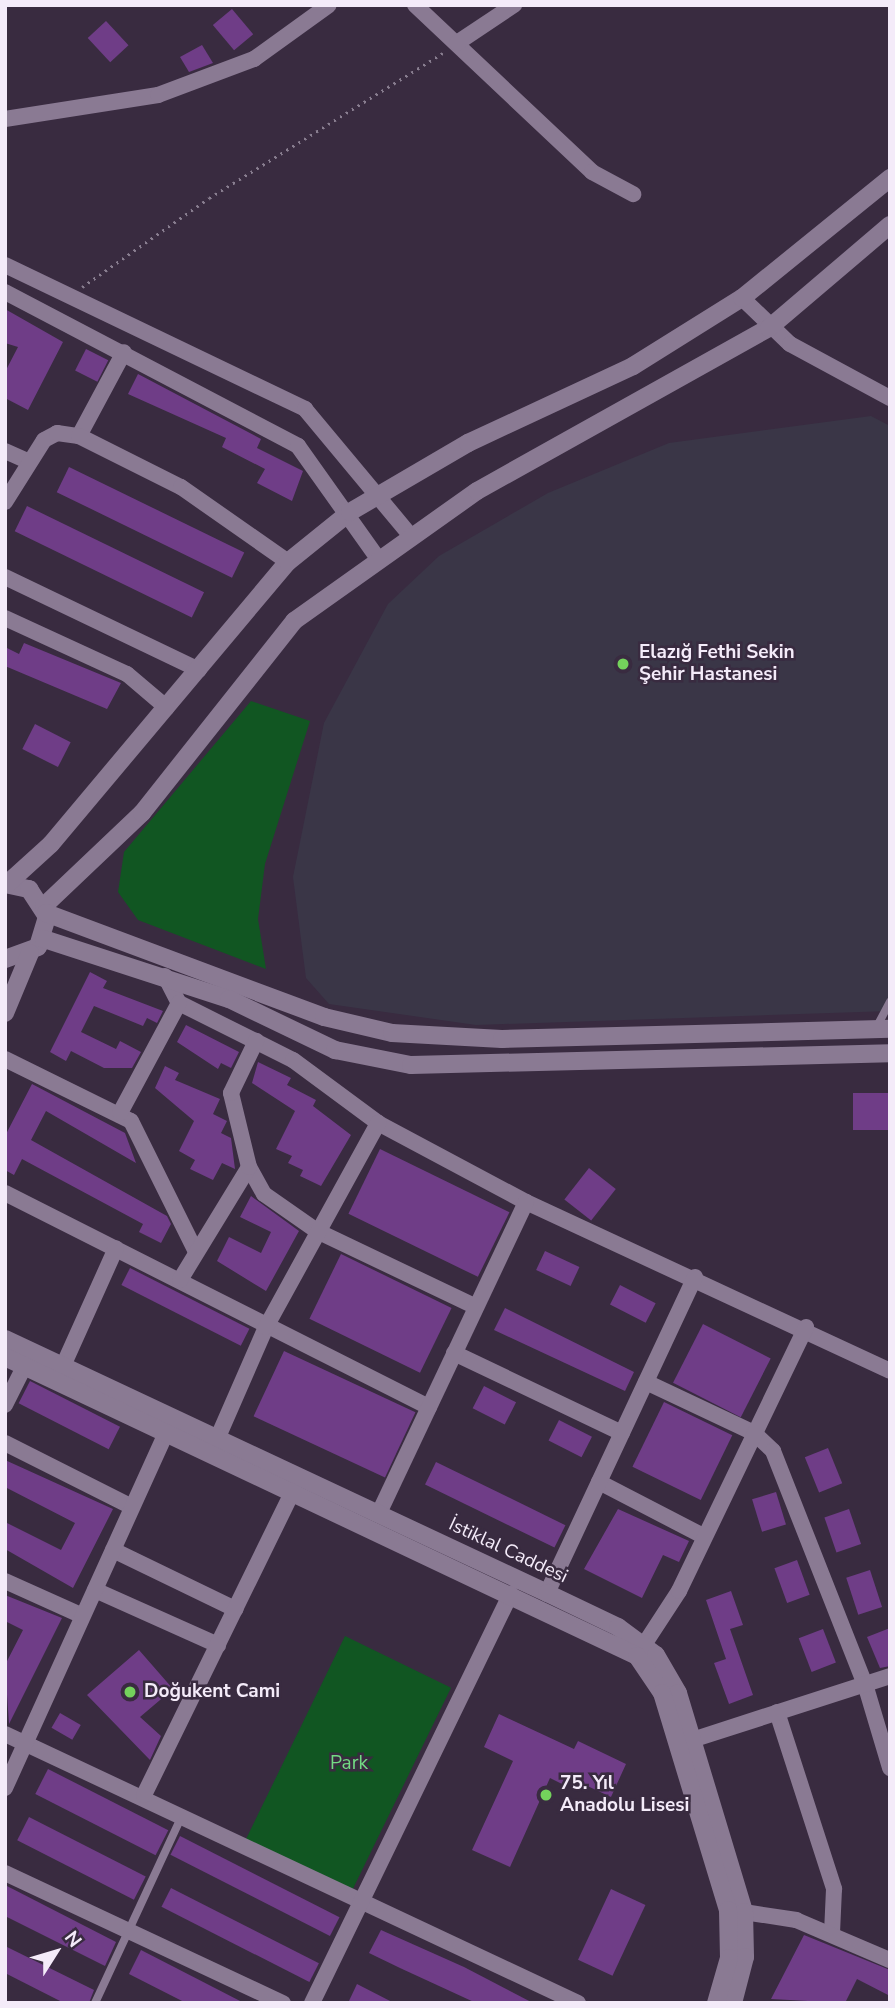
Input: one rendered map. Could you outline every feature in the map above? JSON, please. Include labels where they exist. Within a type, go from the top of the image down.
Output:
[{"type":"street","points":[[5,119],[158,95],[254,59],[329,5]]},
{"type":"street","points":[[415,5],[592,172],[633,194]]},
{"type":"street","points":[[457,43],[514,5]]},
{"type":"street","points":[[6,884],[51,844],[288,562],[350,512],[468,443],[633,366],[741,298],[890,178]]},
{"type":"street","points":[[5,1013],[30,953],[44,939],[45,909],[142,813],[294,621],[377,557],[477,491],[769,328],[890,225]]},
{"type":"street","points":[[5,265],[305,409],[381,494],[410,535]]},
{"type":"street","points":[[5,292],[124,352],[298,446],[350,512],[377,557]]},
{"type":"street","points":[[741,298],[769,328],[890,398]]},
{"type":"street","points":[[79,436],[124,352]]},
{"type":"street","points":[[5,502],[27,461],[57,433],[79,436],[181,487],[288,562]]},
{"type":"street","points":[[5,451],[27,461]]},
{"type":"street","points":[[5,577],[199,670]]},
{"type":"street","points":[[5,618],[127,674],[167,708]]},
{"type":"street","points":[[6,884],[29,889],[45,909],[324,1017],[392,1033],[502,1039],[882,1029]]},
{"type":"street","points":[[44,939],[229,999],[335,1050],[411,1065],[490,1068],[890,1054]]},
{"type":"street","points":[[5,959],[30,953]]},
{"type":"street","points":[[164,976],[179,1003],[256,1041],[322,1079],[378,1123],[526,1202],[806,1327],[890,1371]]},
{"type":"street","points":[[120,1113],[179,1003]]},
{"type":"street","points":[[256,1041],[231,1100],[249,1167],[264,1194],[317,1231],[476,1307]]},
{"type":"street","points":[[5,1059],[120,1113],[147,1143],[196,1252]]},
{"type":"street","points":[[218,1437],[266,1328],[378,1123]]},
{"type":"street","points":[[180,1280],[249,1167]]},
{"type":"street","points":[[5,1194],[180,1280],[266,1328],[429,1407]]},
{"type":"street","points":[[379,1513],[526,1202]]},
{"type":"street","points":[[64,1366],[116,1248]]},
{"type":"street","points":[[547,1593],[695,1277]]},
{"type":"street","points":[[641,1651],[704,1536],[806,1327]]},
{"type":"street","name":"İstiklal Caddesi","points":[[5,1339],[64,1366],[293,1491],[511,1594],[641,1651],[662,1693],[728,1910],[729,1958],[716,2003]]},
{"type":"street","points":[[454,1353],[622,1433]]},
{"type":"street","name":"İstiklal Caddesi","points":[[5,1357],[24,1367],[170,1424],[218,1437],[547,1593],[641,1651],[669,1674],[744,1912],[745,1957],[733,2003]]},
{"type":"street","points":[[5,1405],[24,1367]]},
{"type":"street","points":[[646,1382],[754,1433],[779,1462],[865,1684],[890,1768]]},
{"type":"street","points":[[5,1788],[170,1424]]},
{"type":"street","points":[[5,1443],[132,1507]]},
{"type":"street","points":[[599,1482],[704,1536]]},
{"type":"street","points":[[144,1796],[293,1491]]},
{"type":"street","points":[[113,1550],[235,1609]]},
{"type":"street","points":[[5,1581],[83,1616]]},
{"type":"street","points":[[94,1590],[218,1645]]},
{"type":"street","points":[[312,2003],[511,1594]]},
{"type":"street","points":[[692,1740],[890,1676]]},
{"type":"street","points":[[777,1712],[834,1889],[832,1933]]},
{"type":"street","points":[[5,1734],[144,1796],[578,2003]]},
{"type":"street","points":[[5,1873],[283,2003]]},
{"type":"street","points":[[744,1912],[832,1933],[890,1960]]},
{"type":"lane","points":[[882,1029],[890,1002]]},
{"type":"lane","points":[[95,2003],[182,1816]]},
{"type":"path","points":[[75,299],[99,270],[457,43]]},
{"type":"shaded area","name":"Elazığ Fethi Sekin Şehir Hastanesi","points":[[871,416],[890,426],[890,1011],[476,1025],[329,1004],[306,978],[293,877],[324,723],[388,604],[439,556],[548,493],[669,443]]},
{"type":"green space","points":[[251,701],[310,721],[265,864],[258,919],[266,969],[138,920],[118,892],[124,852]]},
{"type":"green space","name":"Park","points":[[345,1636],[451,1688],[352,1891],[246,1839]]},
{"type":"building","points":[[232,9],[253,34],[234,50],[213,25]]},
{"type":"building","points":[[106,21],[129,45],[110,62],[88,38]]},
{"type":"building","points":[[202,45],[213,63],[189,72],[180,57]]},
{"type":"building","points":[[5,309],[63,342],[28,410],[5,398],[5,372],[18,347],[5,343]]},
{"type":"building","points":[[86,349],[108,360],[97,382],[75,370]]},
{"type":"building","points":[[138,374],[261,439],[257,448],[303,471],[292,501],[257,483],[265,469],[222,447],[226,438],[128,394]]},
{"type":"building","points":[[69,467],[244,552],[232,578],[57,492]]},
{"type":"building","points":[[27,506],[204,592],[192,618],[15,531]]},
{"type":"building","points":[[24,643],[121,683],[107,709],[5,666],[5,647],[19,654]]},
{"type":"building","points":[[35,724],[71,742],[58,767],[22,749]]},
{"type":"building","points":[[90,972],[107,981],[103,988],[163,1011],[157,1023],[147,1018],[143,1026],[94,1006],[81,1032],[116,1049],[120,1041],[141,1052],[132,1068],[104,1068],[71,1051],[66,1061],[50,1052]]},
{"type":"building","points":[[186,1025],[239,1052],[231,1068],[221,1063],[218,1069],[177,1042]]},
{"type":"building","points":[[258,1062],[291,1078],[287,1085],[316,1100],[313,1106],[351,1135],[321,1186],[300,1176],[303,1170],[288,1163],[292,1156],[276,1149],[295,1111],[252,1083]]},
{"type":"building","points":[[165,1066],[179,1073],[175,1080],[220,1099],[213,1114],[227,1121],[221,1133],[231,1138],[235,1169],[222,1163],[213,1180],[190,1169],[195,1160],[179,1151],[194,1121],[155,1088]]},
{"type":"building","points":[[32,1084],[125,1133],[136,1163],[46,1111],[31,1140],[167,1216],[171,1224],[161,1243],[139,1232],[143,1224],[22,1159],[14,1175],[5,1170],[5,1136]]},
{"type":"building","points":[[853,1093],[890,1093],[890,1130],[853,1130]]},
{"type":"building","points":[[380,1149],[509,1212],[478,1277],[348,1214]]},
{"type":"building","points":[[589,1168],[616,1189],[591,1220],[564,1200]]},
{"type":"building","points":[[251,1196],[299,1231],[266,1291],[217,1261],[229,1237],[261,1253],[271,1232],[240,1217]]},
{"type":"building","points":[[545,1251],[579,1267],[571,1286],[536,1270]]},
{"type":"building","points":[[341,1254],[452,1308],[420,1373],[309,1319]]},
{"type":"building","points":[[130,1268],[249,1329],[241,1346],[121,1285]]},
{"type":"building","points":[[620,1285],[656,1303],[646,1323],[610,1305]]},
{"type":"building","points":[[505,1308],[634,1372],[625,1391],[494,1330]]},
{"type":"building","points":[[703,1324],[771,1359],[741,1417],[673,1383]]},
{"type":"building","points":[[284,1351],[415,1412],[385,1478],[254,1416]]},
{"type":"building","points":[[30,1381],[120,1427],[109,1449],[19,1403]]},
{"type":"building","points":[[484,1386],[516,1402],[505,1425],[473,1408]]},
{"type":"building","points":[[664,1402],[732,1435],[701,1500],[632,1467]]},
{"type":"building","points":[[559,1420],[592,1437],[582,1457],[549,1440]]},
{"type":"building","points":[[828,1448],[842,1483],[819,1493],[805,1457]]},
{"type":"building","points":[[5,1460],[113,1509],[73,1588],[5,1549],[5,1522],[61,1550],[75,1523],[5,1487]]},
{"type":"building","points":[[436,1462],[565,1525],[554,1548],[425,1484]]},
{"type":"building","points":[[776,1492],[786,1525],[762,1532],[752,1499]]},
{"type":"building","points":[[618,1509],[689,1541],[679,1562],[663,1555],[642,1598],[584,1569]]},
{"type":"building","points":[[849,1509],[861,1544],[836,1552],[824,1517]]},
{"type":"building","points":[[797,1560],[810,1595],[787,1603],[774,1568]]},
{"type":"building","points":[[870,1570],[882,1607],[858,1615],[846,1578]]},
{"type":"building","points":[[731,1591],[743,1625],[730,1629],[753,1695],[729,1704],[714,1663],[726,1659],[706,1600]]},
{"type":"building","points":[[5,1595],[62,1618],[9,1724],[5,1665],[23,1630],[5,1621]]},
{"type":"building","points":[[890,1628],[890,1666],[880,1668],[867,1637]]},
{"type":"building","points":[[823,1629],[836,1663],[812,1672],[799,1638]]},
{"type":"building","name":"Doğukent Cami","points":[[139,1650],[173,1689],[140,1717],[161,1736],[150,1760],[87,1695]]},
{"type":"building","points":[[60,1713],[81,1725],[72,1740],[52,1728]]},
{"type":"building","points":[[499,1714],[574,1749],[578,1741],[626,1764],[611,1797],[566,1776],[562,1784],[550,1778],[510,1867],[472,1850],[513,1761],[484,1747]]},
{"type":"building","points":[[48,1769],[168,1830],[156,1855],[35,1794]]},
{"type":"building","points":[[29,1817],[146,1876],[134,1900],[17,1840]]},
{"type":"building","points":[[180,1836],[339,1917],[330,1936],[170,1855]]},
{"type":"building","points":[[5,1885],[116,1942],[105,1966],[5,1916]]},
{"type":"building","points":[[171,1888],[319,1963],[309,1982],[161,1907]]},
{"type":"building","points":[[611,1889],[645,1905],[612,1976],[578,1960]]},
{"type":"building","points":[[381,1930],[464,1967],[533,2003],[476,2003],[400,1968],[369,1953]]},
{"type":"building","points":[[804,1935],[890,1970],[890,1996],[857,1979],[845,2003],[771,1999]]},
{"type":"building","points":[[5,1946],[94,1990],[89,2003],[64,2003],[5,1973]]},
{"type":"building","points":[[141,1950],[244,2003],[186,2003],[129,1974]]},
{"type":"building","points":[[357,1984],[394,2003],[348,2003]]},
{"type":"place","name":"Elazığ Fethi Sekin Şehir Hastanesi","points":[[623,664]]},
{"type":"place","name":"Doğukent Cami","points":[[130,1692]]},
{"type":"place","name":"75. Yıl Anadolu Lisesi","points":[[546,1795]]}]
